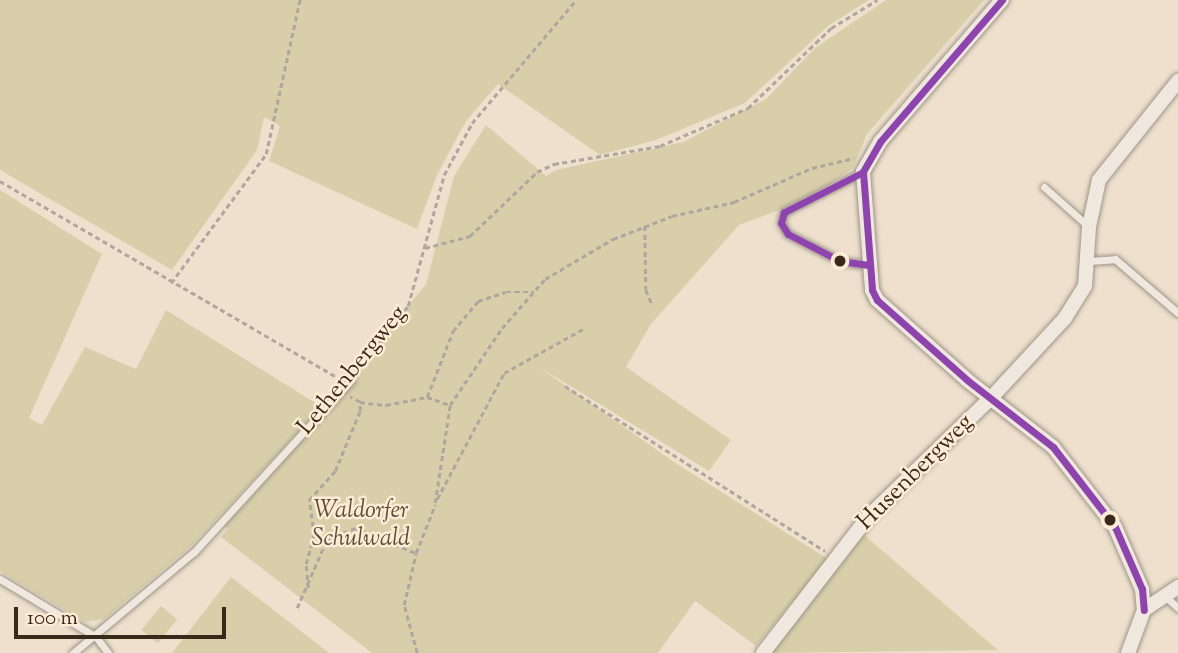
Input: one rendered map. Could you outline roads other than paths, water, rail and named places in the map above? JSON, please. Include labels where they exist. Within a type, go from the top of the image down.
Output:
[{"type":"street","points":[[1002,0],[871,154],[863,172],[869,265],[877,300],[1053,447],[1111,520],[1142,589],[1144,610],[1128,653]]},
{"type":"street","name":"Husenbergweg","points":[[763,653],[868,517],[992,398],[1065,318],[1085,286],[1088,227],[1099,180],[1178,81]]},
{"type":"street","points":[[1144,610],[1174,598]]},
{"type":"lane","points":[[863,172],[784,212],[781,223],[788,234],[840,261],[869,265]]},
{"type":"lane","points":[[1044,187],[1088,227]]},
{"type":"lane","points":[[1088,261],[1115,259],[1178,313]]},
{"type":"lane","name":"Lethenbergweg","points":[[73,653],[96,637],[194,552],[350,382]]},
{"type":"lane","points":[[0,579],[96,637],[107,653]]},
{"type":"park label","name":"Waldorfer Schulwald","points":[[361,526]]}]
